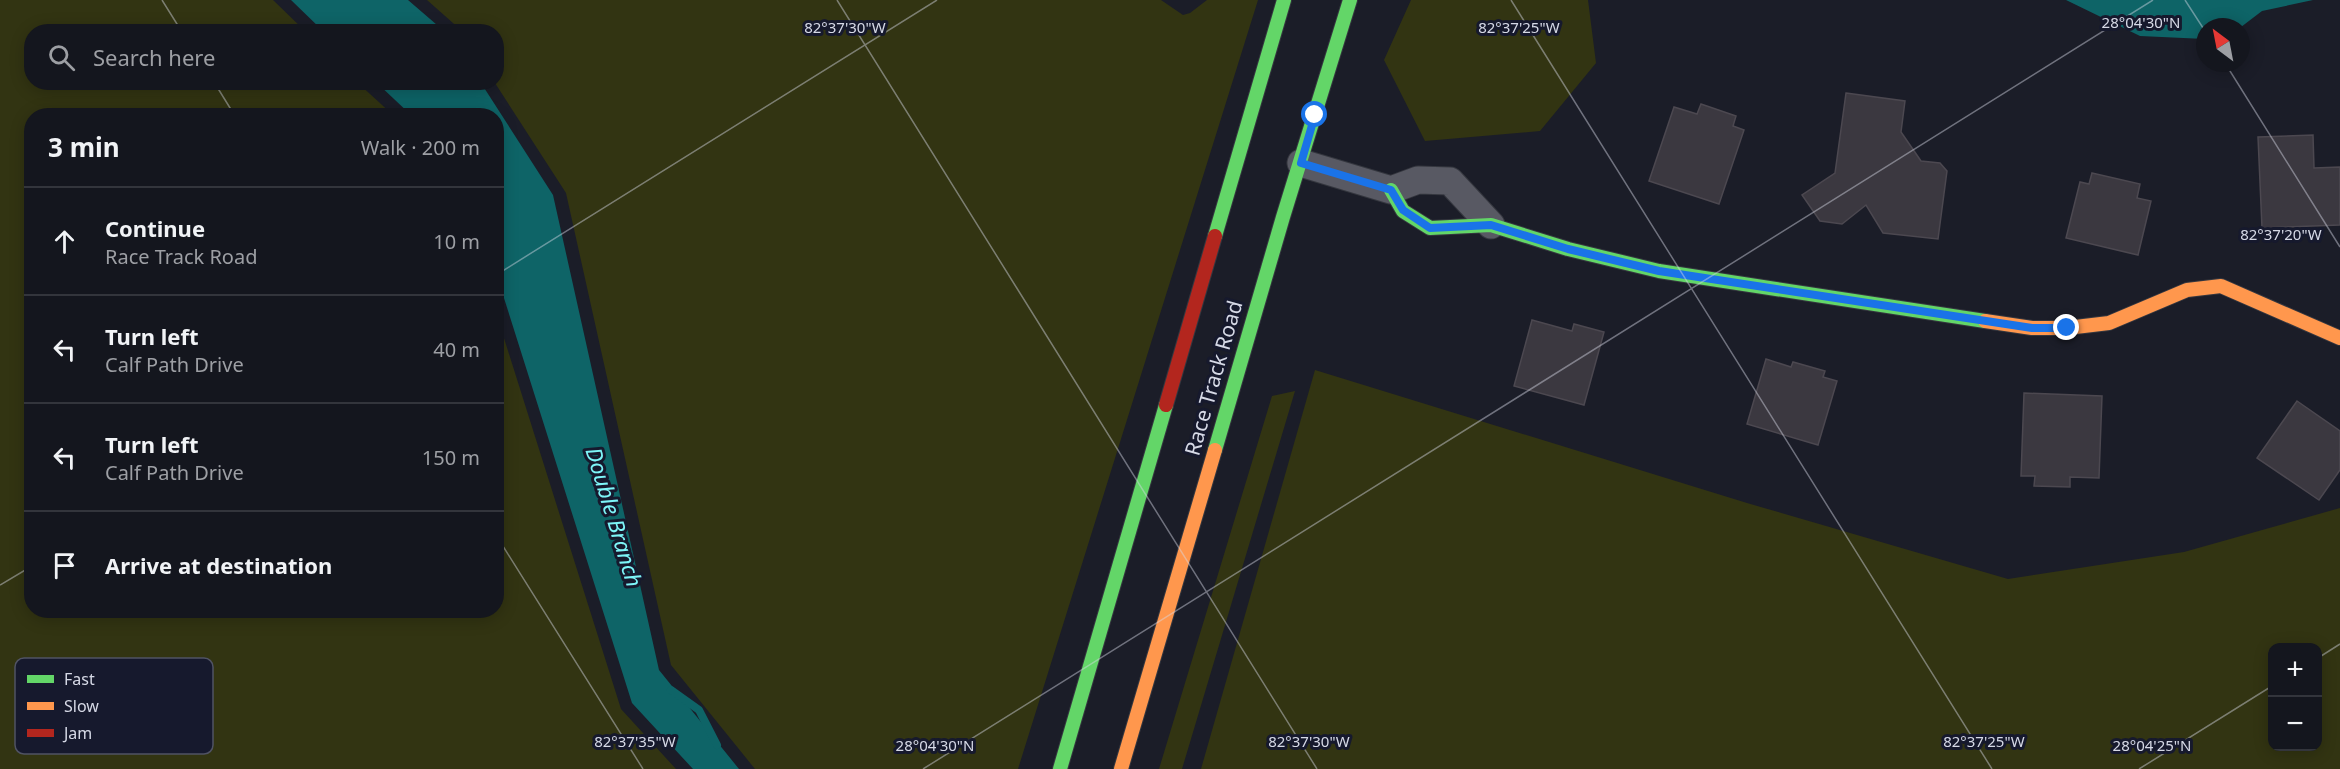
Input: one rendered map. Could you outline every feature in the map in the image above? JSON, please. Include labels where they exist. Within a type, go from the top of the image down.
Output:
[{"type":"main road","name":"Race Track Road","points":[[1065,766],[1284,0]]},
{"type":"main road","name":"Race Track Road","points":[[1121,769],[1350,0]]},
{"type":"main road","points":[[1391,190],[1403,210],[1430,228],[1491,225],[1568,249],[1659,271],[2032,328],[2067,328],[2109,323],[2187,290],[2220,286],[2340,338]]},
{"type":"street","points":[[1301,163],[1391,190],[1418,180],[1450,181],[1491,225]]},
{"type":"shaded area","points":[[0,0],[273,0],[298,24],[24,24],[24,90],[366,90],[385,108],[24,108],[24,618],[504,618],[504,338],[621,709],[676,769],[0,769]]},
{"type":"shaded area","points":[[427,0],[1161,0],[1183,15],[1190,13],[1207,0],[1258,0],[1018,769],[755,769],[671,665],[566,193],[500,90],[504,90],[504,24],[454,24]]},
{"type":"shaded area","points":[[1411,0],[1588,0],[1596,63],[1540,131],[1425,141],[1384,60]]},
{"type":"shaded area","points":[[1315,370],[1747,503],[2008,579],[2184,552],[2340,508],[2340,769],[1201,769]]},
{"type":"shaded area","points":[[1295,391],[1182,769],[1159,769],[1272,396]]},
{"type":"water","points":[[291,0],[408,0],[436,24],[316,24]]},
{"type":"water","points":[[2066,0],[2313,0],[2262,11],[2250,20],[2250,18],[2196,18],[2196,39],[2140,36]]},
{"type":"water","points":[[384,90],[486,90],[497,108],[404,108]]},
{"type":"water","points":[[504,119],[553,195],[659,670],[739,769],[693,769],[632,703],[504,298]]},
{"type":"building","points":[[1846,93],[1905,101],[1901,132],[1921,161],[1940,163],[1947,171],[1938,239],[1883,233],[1866,205],[1842,224],[1820,221],[1802,195],[1835,173]]},
{"type":"building","points":[[1701,104],[1736,116],[1733,126],[1744,130],[1719,204],[1649,181],[1674,107],[1697,114]]},
{"type":"building","points":[[2313,135],[2314,168],[2340,167],[2340,225],[2262,228],[2258,137]]},
{"type":"building","points":[[2092,173],[2140,184],[2137,198],[2151,201],[2138,255],[2066,238],[2080,182],[2089,184]]},
{"type":"building","points":[[1532,320],[1572,331],[1574,324],[1604,332],[1584,405],[1514,386]]},
{"type":"building","points":[[1766,359],[1791,367],[1793,362],[1825,371],[1823,377],[1837,381],[1818,445],[1747,424]]},
{"type":"building","points":[[2024,393],[2102,396],[2099,478],[2070,477],[2070,487],[2034,486],[2035,476],[2021,476]]},
{"type":"building","points":[[2297,401],[2340,431],[2340,470],[2319,500],[2257,458]]},
{"type":"waterway","name":"Double Branch","points":[[671,690],[699,710],[717,745]]},
{"type":"traffic: fast","points":[[1215,236],[1284,0]]},
{"type":"traffic: fast","points":[[1215,450],[1283,217],[1350,0]]},
{"type":"traffic: fast","points":[[1391,190],[1403,211],[1430,228],[1491,225],[1568,249],[1659,271],[1985,321]]},
{"type":"traffic: fast","points":[[1060,769],[1166,405]]},
{"type":"traffic: slow","points":[[1985,321],[2032,328],[2067,328],[2109,323],[2187,290],[2221,286],[2340,338]]},
{"type":"traffic: slow","points":[[1121,769],[1215,450]]},
{"type":"traffic: jam","points":[[1166,405],[1215,236]]},
{"type":"route","points":[[1315,115],[1301,163],[1391,190],[1403,210],[1430,228],[1491,225],[1568,249],[1659,271],[2032,328],[2067,328]]}]
